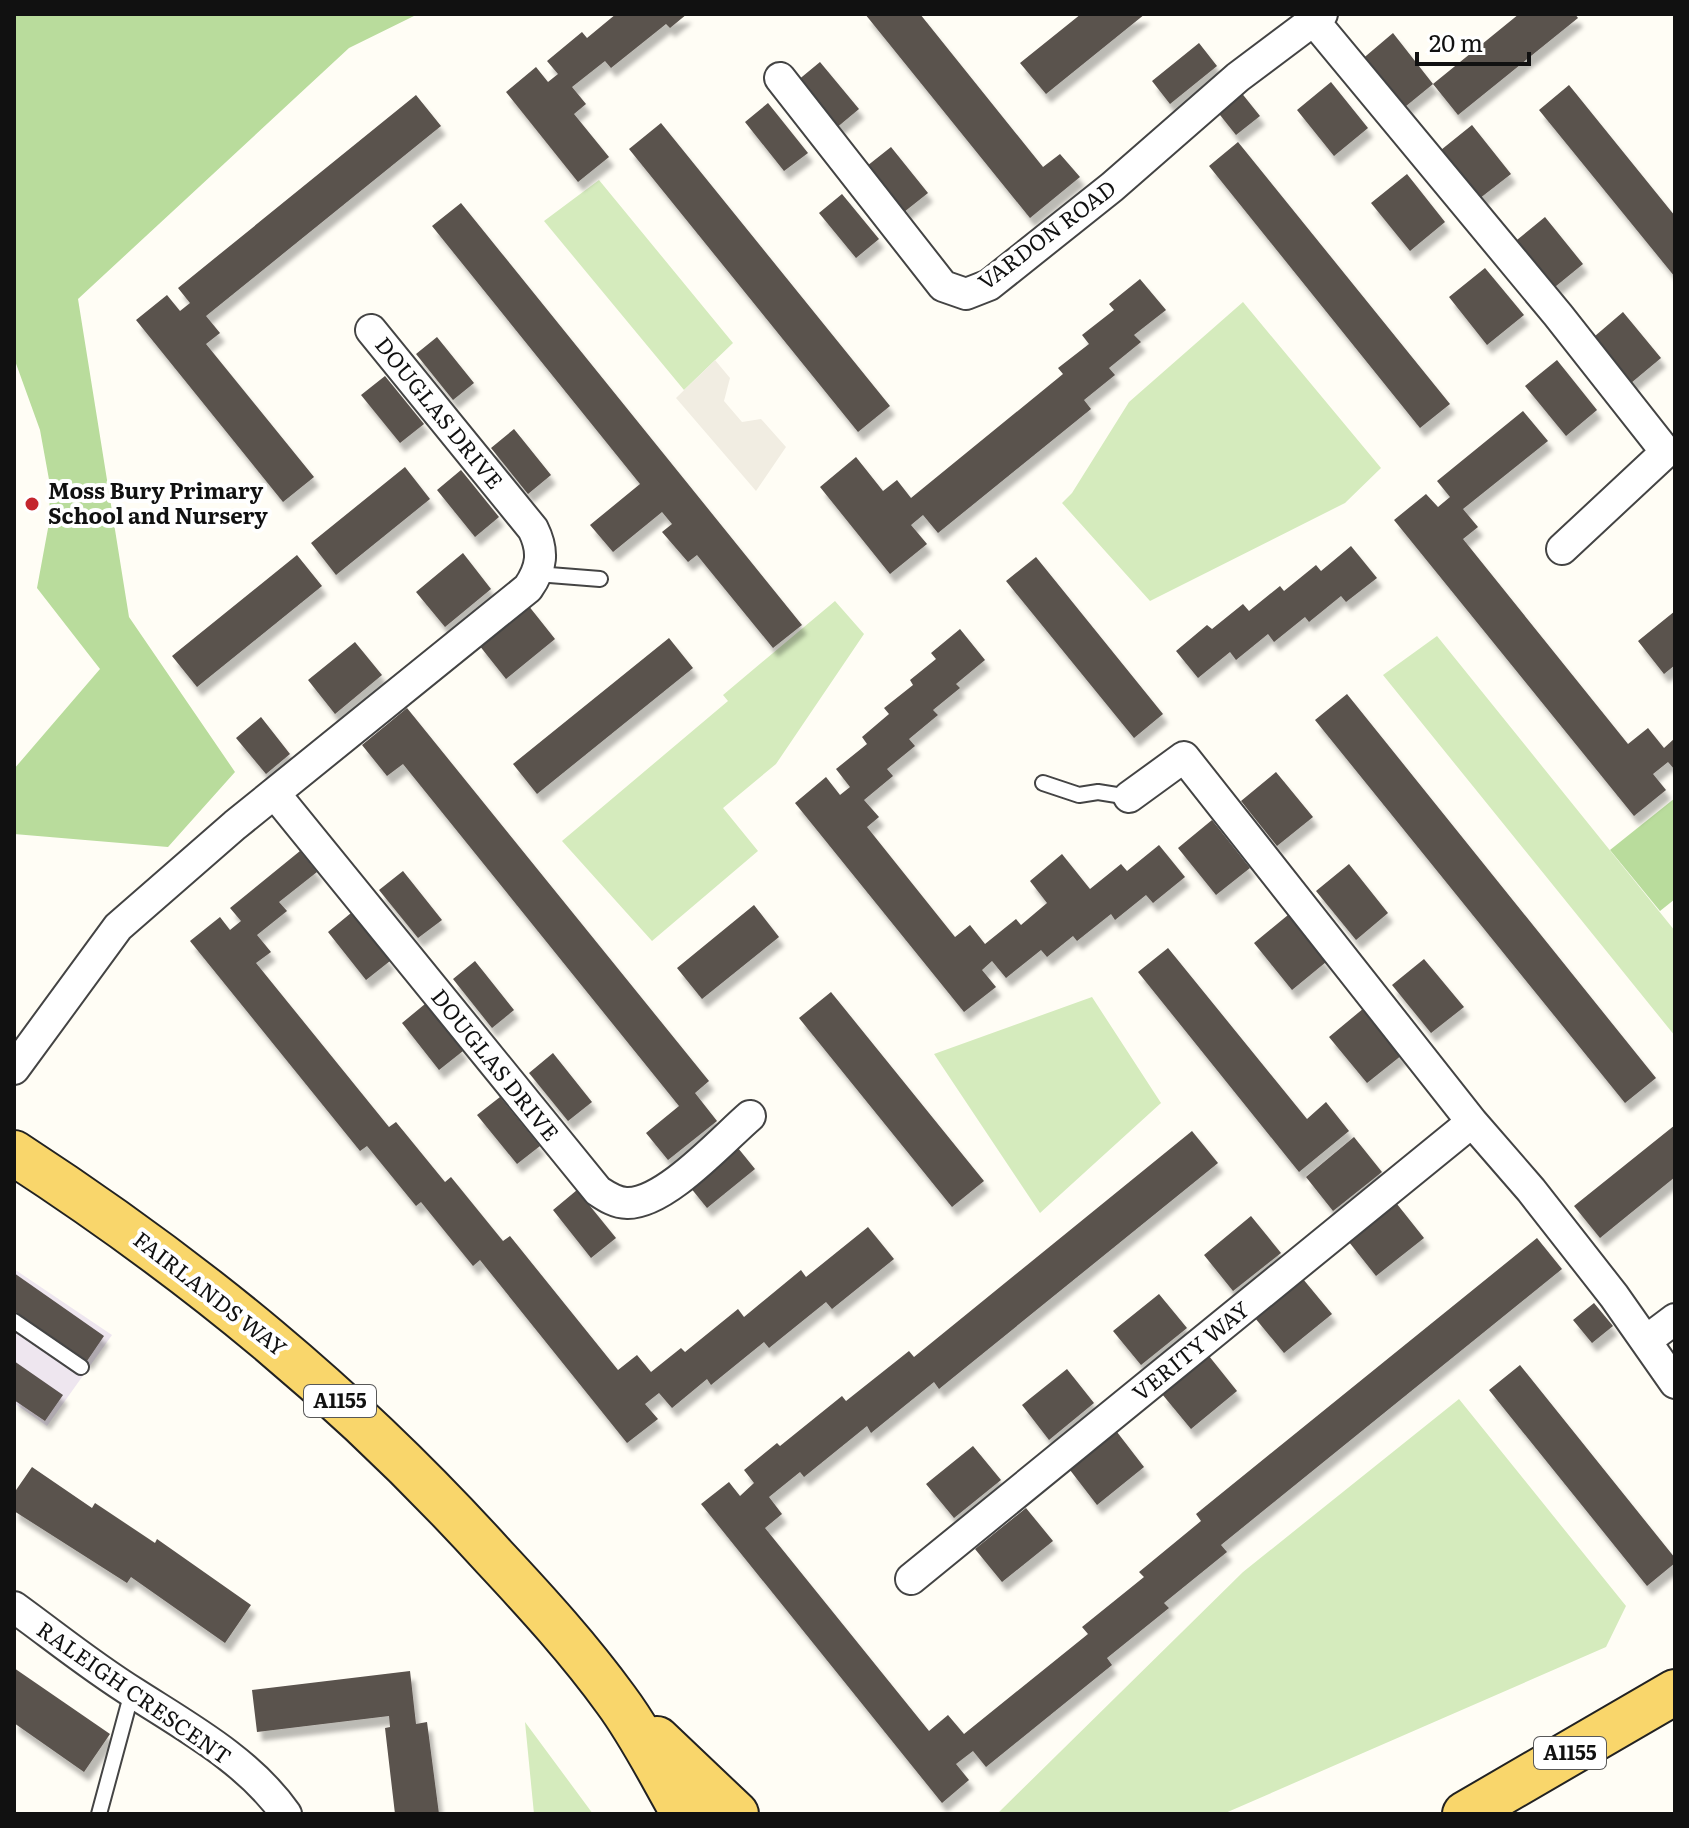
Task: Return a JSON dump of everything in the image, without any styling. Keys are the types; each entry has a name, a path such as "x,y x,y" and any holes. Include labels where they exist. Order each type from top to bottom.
{"main road":[{"name":"FAIRLANDS WAY","path":"14,1153 95,1205 220,1296 311,1374 435,1491 556,1624 617,1701 684,1814"},
{"name":"A1155","path":"1465,1814 1675,1692"},
{"name":"FAIRLANDS WAY","path":"617,1701 736,1814"}],"street":[{"name":"VARDON ROAD","path":"780,78 943,286 966,294 989,285 1112,187 1238,77 1318,18 1666,452 1562,549"},
{"name":"DOUGLAS DRIVE","path":"371,330 533,529 541,552 537,574"},
{"path":"17,1064 90,961 128,918 528,588 537,574"},
{"path":"1129,797 1184,757 1472,1122 1531,1190 1647,1340 1675,1383"},
{"name":"DOUGLAS DRIVE","path":"275,794 598,1191 626,1203 646,1200 667,1188 750,1116"},
{"name":"VERITY WAY","path":"911,1579 1472,1122"},
{"path":"1647,1340 1675,1319"},
{"name":"RALEIGH CRESCENT","path":"14,1607 132,1692 187,1725 271,1793 286,1814"}],"lane":[{"path":"537,574 600,579"},
{"path":"1043,783 1079,795 1098,792 1129,797"},
{"path":"14,1321 81,1367"},
{"path":"99,1814 132,1692"}],"shaded area":[{"path":"715,360 730,378 724,401 742,422 761,419 786,447 756,491 676,398"},
{"path":"14,1269 112,1335 47,1426 14,1403"}],"green space":[{"path":"14,14 418,14 349,48 78,299 129,617 235,772 168,847 14,834 14,769 100,669 37,588 49,523 50,485 40,430 14,358"},
{"path":"599,180 733,343 684,390 544,221"},
{"path":"1243,302 1381,468 1345,503 1150,601 1062,503 1072,493 1129,402"},
{"path":"835,601 864,634 776,764 723,808 758,851 652,941 562,841 728,701 723,695"},
{"path":"1437,636 1675,931 1675,1036 1383,675"},
{"path":"1675,798 1675,899 1660,911 1610,850"},
{"path":"1092,997 1161,1103 1040,1213 934,1054"},
{"path":"1459,1399 1626,1606 1606,1647 1223,1814 997,1814 1243,1572"},
{"path":"525,1722 593,1814 534,1814"}],"building":[{"path":"616,14 687,14 670,28 666,24 611,68 605,61 572,87 586,104 574,114 609,157 578,182 506,92 536,67 548,82 558,74 547,61 582,32 587,38"},
{"path":"865,14 920,14 1043,167 1060,154 1080,177 1030,218"},
{"path":"1081,14 1145,14 1046,94 1020,63"},
{"path":"1519,14 1575,14 1578,18 1458,115 1433,84"},
{"path":"1393,33 1433,84 1400,111 1360,61"},
{"path":"1199,43 1217,66 1170,104 1152,81"},
{"path":"820,62 859,109 835,129 797,81"},
{"path":"1331,82 1368,128 1334,156 1297,110"},
{"path":"1569,85 1675,216 1675,277 1539,110"},
{"path":"1240,91 1260,116 1236,135 1216,110"},
{"path":"416,95 441,126 206,316 220,333 206,344 314,477 283,502 136,320 167,295 180,311 190,303 178,288"},
{"path":"768,103 808,153 784,171 745,122"},
{"path":"661,123 890,406 858,432 629,149"},
{"path":"1472,125 1511,174 1475,202 1436,154"},
{"path":"1238,142 1450,404 1420,428 1209,166"},
{"path":"891,147 928,193 904,212 867,166"},
{"path":"1407,174 1445,222 1410,251 1371,203"},
{"path":"842,194 879,239 856,258 819,213"},
{"path":"461,203 802,625 773,648 697,555 688,562 662,532 672,524 662,512 613,552 590,525 640,484 432,226"},
{"path":"1545,217 1583,264 1550,291 1512,244"},
{"path":"1485,268 1524,315 1487,345 1449,297"},
{"path":"1140,279 1166,310 1134,335 1141,342 1109,368 1115,375 1084,400 1091,409 938,533 923,515 911,525 927,544 890,574 820,487 856,457 883,491 897,480 911,498 1063,374 1058,368 1089,344 1082,335 1114,310 1109,304"},
{"path":"1623,312 1661,358 1625,388 1588,342"},
{"path":"437,337 474,383 453,400 416,354"},
{"path":"1557,360 1597,410 1566,436 1525,386"},
{"path":"385,376 424,424 400,443 361,395"},
{"path":"1523,411 1548,441 1463,509 1478,527 1463,539 1628,744 1648,728 1664,748 1675,738 1675,770 1668,762 1653,774 1666,790 1634,816 1394,520 1426,494 1438,507 1450,497 1437,481"},
{"path":"514,429 551,475 528,494 491,448"},
{"path":"405,467 430,499 336,575 311,543"},
{"path":"461,470 499,517 475,537 437,490"},
{"path":"1351,546 1377,578 1346,602 1341,596 1309,622 1305,617 1274,642 1268,634 1236,660 1230,652 1198,678 1176,651 1207,625 1212,629 1243,604 1249,611 1280,586 1284,591 1316,565 1321,571"},
{"path":"463,553 491,589 445,627 416,592"},
{"path":"297,555 322,586 197,687 172,656"},
{"path":"1036,557 1163,714 1134,738 1006,581"},
{"path":"528,605 555,639 506,679 479,645"},
{"path":"1675,611 1675,665 1664,674 1638,641"},
{"path":"960,629 985,660 956,684 960,688 933,710 938,715 909,739 915,746 887,769 893,776 864,800 879,817 867,827 955,937 970,925 985,944 1016,919 1021,925 1047,903 1030,881 1062,854 1090,889 1121,864 1127,871 1159,845 1185,877 1153,903 1146,895 1115,920 1111,914 1077,941 1073,936 1047,957 1041,950 1006,978 992,961 982,970 996,987 964,1012 795,803 826,777 840,795 850,787 836,769 867,744 862,737 889,714 884,708 913,685 910,680 936,659 931,653"},
{"path":"669,638 693,668 537,794 513,764"},
{"path":"355,642 382,675 335,714 308,680"},
{"path":"1347,694 1656,1078 1625,1103 1315,720"},
{"path":"407,708 709,1081 695,1093 717,1121 668,1160 646,1133 679,1106 403,764 387,776 362,745"},
{"path":"261,717 290,754 266,774 236,738"},
{"path":"1276,772 1313,817 1277,846 1241,801"},
{"path":"1212,820 1250,868 1216,895 1178,848"},
{"path":"300,851 317,872 279,902 287,911 257,935 271,952 256,963 389,1127 396,1122 445,1182 451,1177 503,1241 510,1236 618,1370 637,1355 651,1372 681,1348 685,1352 738,1309 744,1317 801,1270 806,1277 868,1227 894,1259 832,1309 826,1302 769,1348 764,1342 711,1385 707,1379 672,1408 659,1393 645,1404 658,1419 627,1443 480,1260 473,1266 421,1202 416,1206 367,1146 360,1151 190,941 220,917 230,930 241,921 230,908"},
{"path":"1349,864 1388,913 1356,940 1316,891"},
{"path":"403,871 442,920 418,938 379,890"},
{"path":"754,905 779,937 702,999 677,968"},
{"path":"351,913 390,961 366,980 328,932"},
{"path":"1288,915 1326,962 1292,990 1254,943"},
{"path":"1168,948 1307,1119 1326,1102 1349,1131 1299,1172 1138,972"},
{"path":"1424,959 1464,1007 1431,1033 1392,985"},
{"path":"475,961 514,1010 492,1028 453,979"},
{"path":"831,992 984,1181 952,1207 799,1018"},
{"path":"425,1004 463,1051 439,1070 402,1023"},
{"path":"1364,1008 1402,1055 1367,1083 1329,1037"},
{"path":"553,1053 592,1102 568,1121 529,1073"},
{"path":"500,1097 540,1146 517,1164 477,1115"},
{"path":"1675,1125 1675,1177 1600,1238 1574,1206"},
{"path":"1192,1131 1218,1163 939,1389 934,1382 871,1433 867,1426 804,1477 800,1472 769,1497 782,1514 765,1528 929,1731 948,1715 964,1734 1088,1634 1082,1627 1144,1577 1139,1572 1201,1521 1196,1514 1537,1238 1562,1269 1221,1545 1227,1552 1164,1603 1169,1608 1107,1658 1112,1665 986,1767 973,1751 956,1764 969,1780 942,1803 701,1504 729,1482 740,1496 754,1483 744,1470 777,1443 780,1446 842,1396 846,1401 909,1351 914,1357"},
{"path":"1354,1137 1382,1172 1333,1211 1306,1177"},
{"path":"738,1148 755,1169 707,1208 690,1187"},
{"path":"577,1190 616,1238 591,1258 553,1210"},
{"path":"1397,1204 1424,1238 1376,1276 1349,1242"},
{"path":"1251,1216 1281,1253 1233,1291 1204,1255"},
{"path":"14,1273 104,1336 87,1361 14,1311"},
{"path":"1303,1279 1332,1314 1284,1353 1255,1318"},
{"path":"1159,1294 1187,1328 1141,1365 1113,1331"},
{"path":"1594,1303 1613,1326 1592,1343 1573,1320"},
{"path":"1209,1356 1237,1391 1191,1429 1162,1394"},
{"path":"14,1361 63,1395 45,1421 14,1400"},
{"path":"1520,1365 1675,1558 1675,1563 1647,1586 1489,1390"},
{"path":"1067,1369 1094,1403 1049,1440 1022,1405"},
{"path":"1117,1432 1144,1467 1097,1505 1070,1470"},
{"path":"973,1446 1001,1480 954,1518 926,1484"},
{"path":"32,1467 92,1508 95,1503 155,1543 157,1539 251,1605 225,1643 131,1577 127,1583 14,1511 14,1493"},
{"path":"1026,1508 1053,1541 1002,1582 975,1549"},
{"path":"14,1668 110,1734 84,1772 14,1723"},
{"path":"410,1671 416,1724 427,1722 439,1814 395,1814 385,1728 390,1727 389,1716 257,1732 252,1690"}],"place":[{"name":"Moss Bury Primary School and Nursery","path":"32,504"}]}
